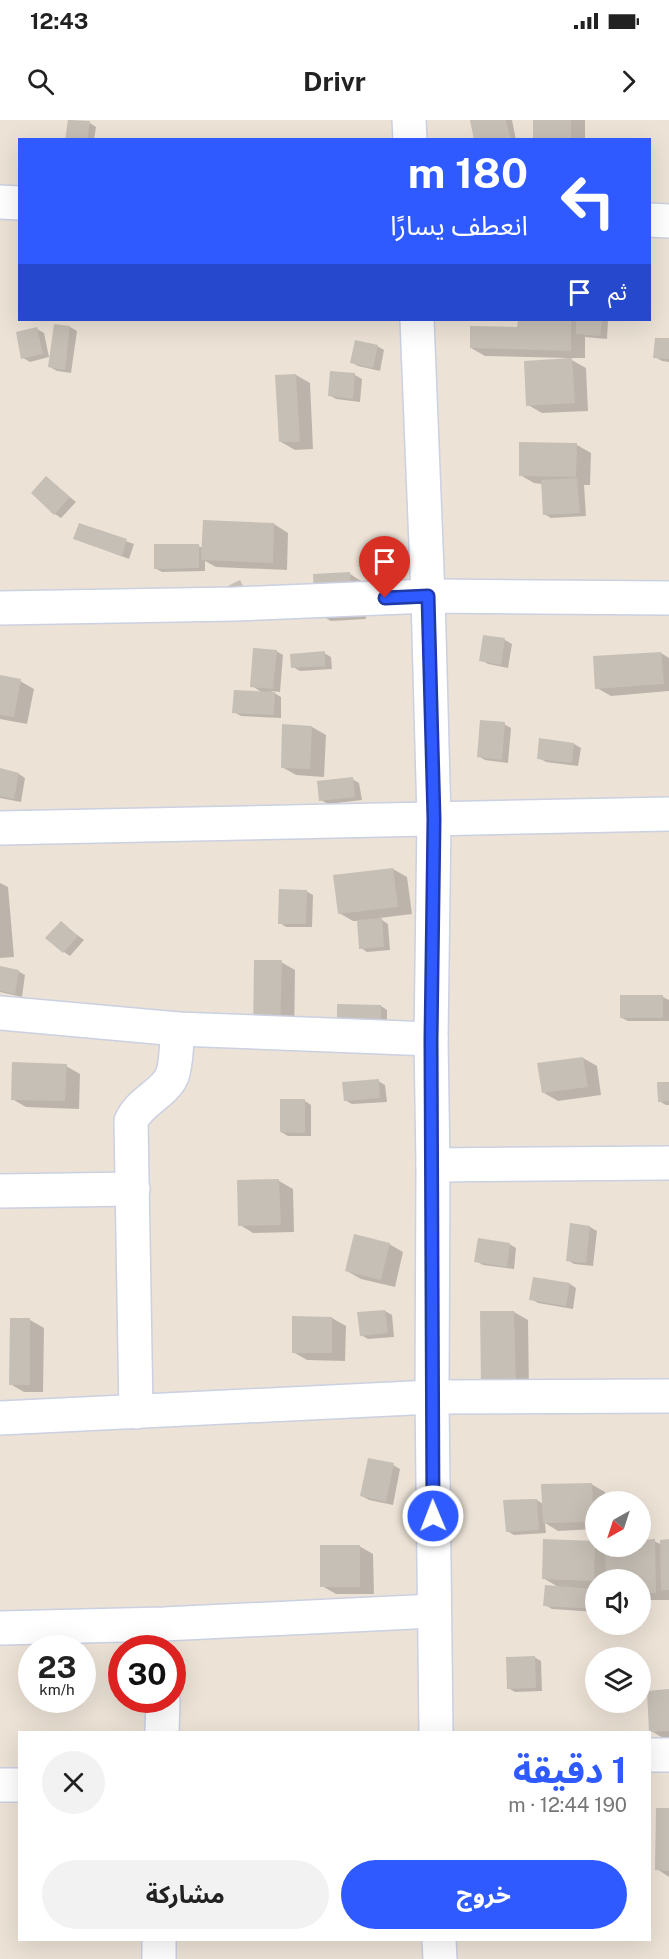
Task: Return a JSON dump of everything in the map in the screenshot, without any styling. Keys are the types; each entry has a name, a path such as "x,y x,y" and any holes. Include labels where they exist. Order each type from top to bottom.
{"street":[{"path":"409,120 410,138"},
{"path":"0,202 18,203"},
{"path":"651,220 669,221"},
{"path":"417,321 434,819 431,1039 436,1731"},
{"path":"0,608 235,604 428,596 669,598"},
{"path":"0,828 669,814"},
{"path":"0,1013 178,1029 431,1039"},
{"path":"136,1412 131,1122 136,1110 166,1085 172,1075 178,1029"},
{"path":"433,1166 669,1163"},
{"path":"0,1191 133,1189"},
{"path":"0,1419 432,1397 669,1395"},
{"path":"175,1635 434,1611"},
{"path":"0,1628 144,1635"},
{"path":"162,1731 163,1713"},
{"path":"651,1755 669,1755"},
{"path":"0,1785 18,1785"},
{"path":"159,1941 159,1959"},
{"path":"439,1941 440,1959"}],"building":[{"path":"68,120 90,121 87,138 65,138"},
{"path":"470,120 506,120 510,138 474,138"},
{"path":"533,120 571,120 571,138 533,138"},
{"path":"518,321 571,321 571,351 470,348 470,326 517,327"},
{"path":"576,321 602,321 600,336 576,334"},
{"path":"54,324 70,326 65,370 48,367"},
{"path":"37,327 43,354 21,359 16,332"},
{"path":"655,338 669,338 669,359 653,358"},
{"path":"355,340 378,345 373,368 350,363"},
{"path":"572,358 575,403 526,406 524,361"},
{"path":"330,371 355,373 353,399 328,396"},
{"path":"296,374 300,442 279,442 275,375"},
{"path":"519,442 577,443 576,477 519,476"},
{"path":"46,476 70,497 54,515 31,493"},
{"path":"577,478 580,513 543,515 541,480"},
{"path":"203,520 274,523 273,563 201,560"},
{"path":"79,523 127,539 122,556 73,539"},
{"path":"154,544 199,544 199,568 154,569"},
{"path":"350,572 352,612 315,614 313,574"},
{"path":"240,580 247,594 214,593"},
{"path":"483,635 505,638 501,665 479,661"},
{"path":"253,648 277,650 273,689 250,687"},
{"path":"325,651 325,666 291,668 290,654"},
{"path":"661,652 664,684 595,689 593,656"},
{"path":"0,675 21,679 14,717 0,715"},
{"path":"234,690 275,692 274,715 232,713"},
{"path":"480,720 505,722 502,760 477,757"},
{"path":"282,724 312,726 310,769 281,768"},
{"path":"539,738 574,743 572,763 537,759"},
{"path":"0,768 19,773 14,799 0,796"},
{"path":"353,777 355,797 319,801 317,781"},
{"path":"393,868 398,907 338,914 333,875"},
{"path":"279,889 307,890 306,924 278,924"},
{"path":"382,918 384,947 359,949 357,920"},
{"path":"61,921 78,936 63,953 45,938"},
{"path":"254,960 282,960 280,1034 253,1033"},
{"path":"0,966 19,970 15,994 0,991"},
{"path":"620,995 663,995 663,1018 620,1018"},
{"path":"337,1004 381,1005 381,1027 337,1026"},
{"path":"583,1057 588,1087 542,1093 537,1063"},
{"path":"12,1062 67,1064 65,1101 11,1100"},
{"path":"379,1079 380,1098 344,1101 342,1082"},
{"path":"657,1082 669,1082 669,1101 658,1102"},
{"path":"280,1099 305,1099 305,1133 280,1132"},
{"path":"279,1179 281,1225 238,1226 237,1180"},
{"path":"570,1223 590,1226 586,1263 566,1261"},
{"path":"354,1234 390,1243 381,1280 345,1271"},
{"path":"478,1238 510,1243 507,1267 474,1262"},
{"path":"533,1277 570,1283 566,1306 529,1300"},
{"path":"385,1310 388,1333 360,1336 357,1312"},
{"path":"480,1311 514,1311 516,1384 481,1385"},
{"path":"292,1316 332,1317 332,1353 292,1353"},
{"path":"10,1318 30,1318 30,1385 9,1385"},
{"path":"368,1458 394,1463 386,1502 360,1496"},
{"path":"592,1483 592,1491 585,1491 585,1522 543,1523 541,1484"},
{"path":"537,1499 539,1530 506,1532 503,1500"},
{"path":"543,1539 585,1541 585,1557 595,1557 594,1569 585,1569 585,1581 542,1579"},
{"path":"651,1539 655,1539 656,1593 651,1593 651,1569 606,1569 605,1557 651,1557"},
{"path":"669,1539 669,1590 661,1590 660,1540"},
{"path":"320,1545 360,1545 360,1587 320,1587"},
{"path":"545,1585 585,1588 585,1609 543,1606"},
{"path":"535,1656 536,1688 507,1689 506,1657"},
{"path":"669,1689 669,1731 649,1731 651,1691"},
{"path":"656,1808 669,1808 669,1871 655,1870"}],"route":[{"path":"385,598 428,596 434,819 431,1039 433,1516"}]}
